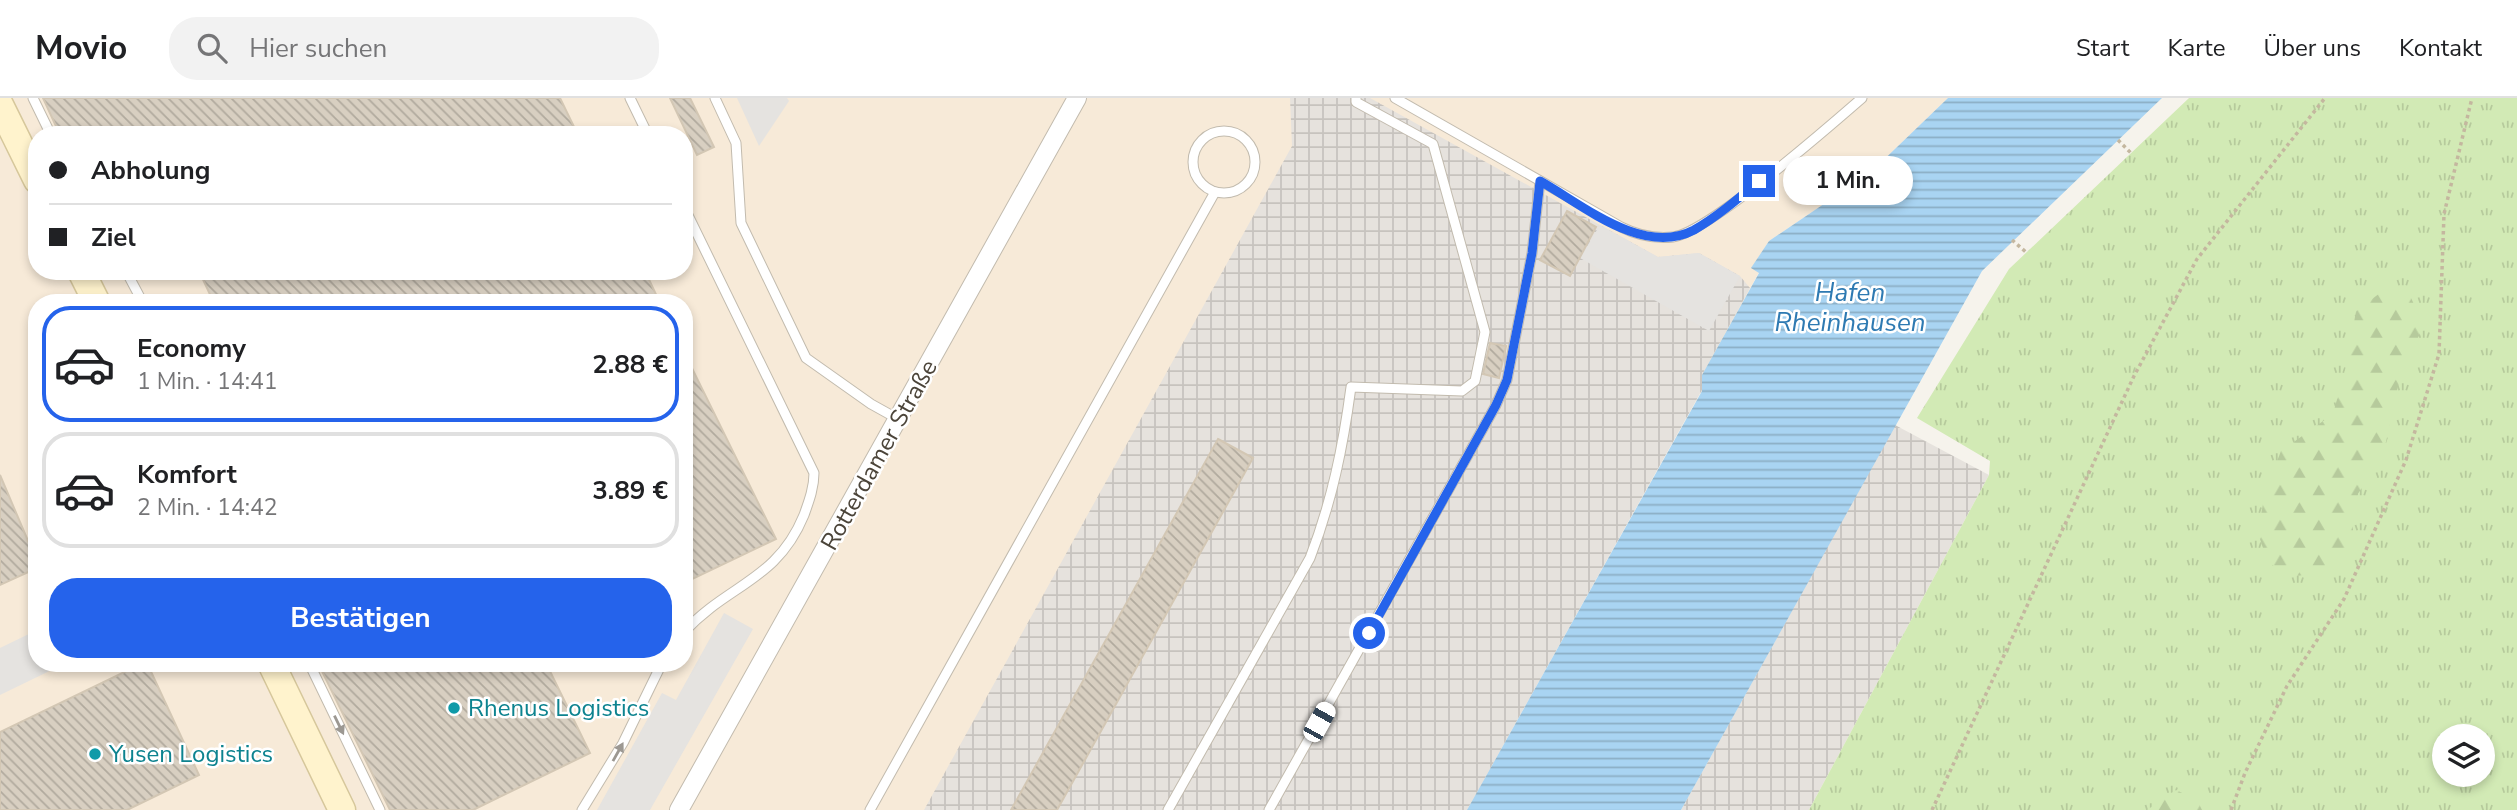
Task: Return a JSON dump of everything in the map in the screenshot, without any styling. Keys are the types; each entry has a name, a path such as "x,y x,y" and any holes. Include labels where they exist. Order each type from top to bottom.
{"main road":[{"path":"0,105 28,162"},
{"path":"275,672 341,810"}],"street":[{"name":"Rotterdamer Straße","path":"679,810 1077,98"}],"lane":[{"path":"33,98 47,126"},
{"path":"630,98 644,126"},
{"path":"715,98 736,143 741,223 806,358 871,404 899,419"},
{"path":"1168,810 1310,558 1327,514 1342,456 1351,387 1462,391 1475,381 1485,332 1433,144 1356,102 1356,98"},
{"path":"1395,98 1639,235 1674,237 1693,230 1721,211 1862,98"},
{"path":"1229,131 1243,138 1250,146 1255,162 1253,173 1237,191 1215,192 1199,181 1194,171 1193,154 1206,136 1229,131"},
{"path":"1269,810 1496,405 1507,380 1532,253 1540,181"},
{"path":"870,810 1215,192"},
{"path":"693,225 814,473 814,486 792,542 777,561 702,613 693,622"},
{"path":"314,672 380,810"},
{"path":"582,810 623,743 657,672"}],"path":[{"path":"1932,810 2134,376 2197,259 2325,98"},
{"path":"2231,810 2245,773 2287,686 2344,598 2406,460 2439,354 2444,214 2472,98"},
{"path":"2118,140 2131,153"},
{"path":"2012,240 2026,253"}],"shaded area":[{"path":"0,98 1948,98 1871,172 1769,241 1752,268 1759,272 1468,810 0,810"},
{"path":"737,98 787,98 789,101 759,146"},
{"path":"1290,98 1370,98 1658,257 1699,253 1740,276 1750,288 1702,375 1702,390 1467,810 924,810 1292,146"},
{"path":"1600,225 1658,257 1699,253 1740,276 1709,331 1580,258"},
{"path":"1895,425 1989,475 1809,810 1681,810"},
{"path":"724,613 753,629 650,810 597,810 662,693 676,700"},
{"path":"28,634 28,672 47,672 0,695 0,648"}],"green space":[{"path":"2189,98 2517,98 2517,810 1809,810 1989,475 1990,461 1917,418 2009,269"},
{"path":"2407,289 2417,311 2420,333 2398,386 2386,442 2372,473 2353,501 2353,543 2335,571 2296,576 2268,563 2258,533 2265,492 2281,451 2333,414 2347,363 2356,311 2380,293"},
{"path":"2176,790 2197,800 2202,810 2147,810"}],"water":[{"name":"Hafen Rheinhausen","path":"1948,98 2162,98 1982,271 1681,810 1467,810 1702,391 1702,375 1759,273 1751,268 1769,241 1871,172"}],"building":[{"path":"43,98 560,98 574,126 56,126"},
{"path":"670,98 690,98 714,147 697,155 693,147 693,126 683,126"},
{"path":"1567,211 1596,227 1570,276 1540,260"},
{"path":"203,280 649,280 656,294 210,294"},
{"path":"1490,343 1506,346 1499,378 1483,374"},
{"path":"693,370 776,539 693,579"},
{"path":"1218,439 1253,458 1057,810 1011,810"},
{"path":"0,475 28,541 28,572 0,585"},
{"name":"Yusen Logistics","path":"124,672 151,672 199,775 127,810 0,810 0,732"},
{"name":"Rhenus Logistics","path":"322,672 550,672 590,753 473,810 390,810"}],"place":[{"name":"Rhenus Logistics","path":"454,708"},
{"name":"Yusen Logistics","path":"95,754"}],"route":[{"path":"1369,633 1496,405 1507,380 1532,253 1540,181 1621,227 1639,235 1657,237 1674,237 1693,230 1759,181"}]}
